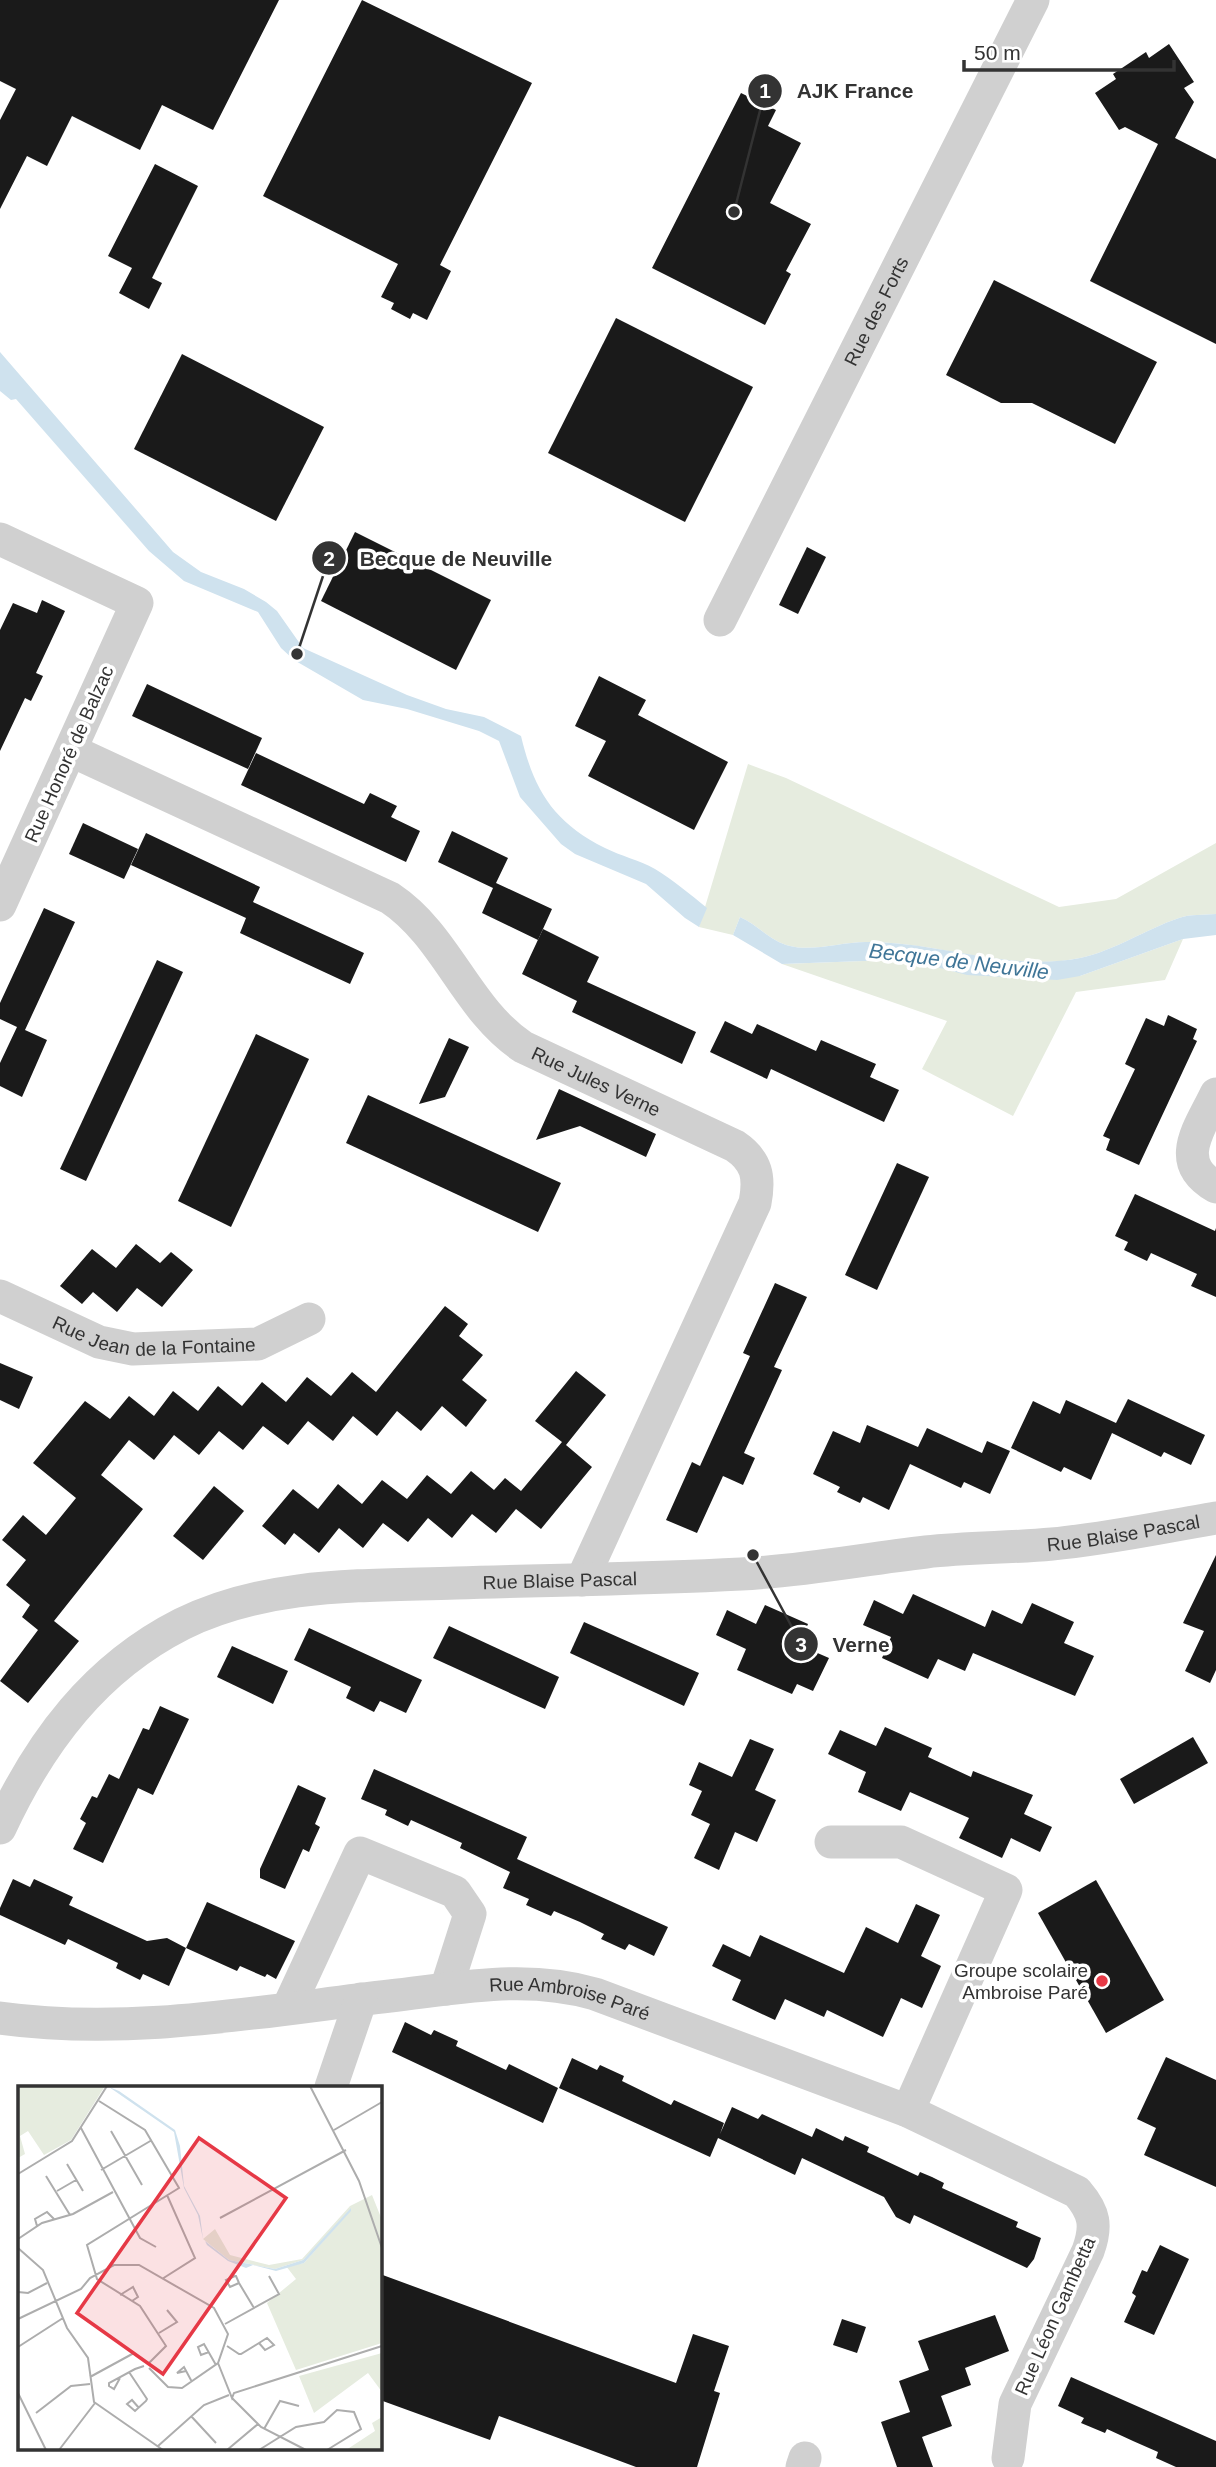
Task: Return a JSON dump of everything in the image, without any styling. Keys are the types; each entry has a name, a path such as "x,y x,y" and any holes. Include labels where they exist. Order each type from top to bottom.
{"street":[{"name":"Rue des Forts","path":"720,620 1032,0"},
{"name":"Rue Honoré de Balzac","path":"0,539 137,603 0,905"},
{"name":"Rue Jules Verne","path":"72,751 390,898 426,929 503,1034 523,1047 735,1146 754,1164 758,1187 755,1203 582,1580"},
{"path":"1216,1094 1193,1143 1191,1154 1200,1176 1216,1187"},
{"name":"Rue Jean de la Fontaine","path":"0,1296 99,1342 133,1349 258,1344 309,1320"},
{"name":"Rue Blaise Pascal","path":"0,1828 31,1764 69,1713 121,1664 183,1624 222,1608 290,1591 351,1586 742,1574 812,1568 930,1551 1055,1544 1216,1518"},
{"path":"831,1842 901,1842 1006,1890 908,2111"},
{"path":"288,2008 360,1853 456,1892 471,1914 446,1989"},
{"name":"Rue Ambroise Paré","path":"0,2018 62,2025 120,2026 521,1982 572,1987 908,2111 1077,2192 1094,2216"},
{"path":"331,2086 361,1999"},
{"name":"Rue Léon Gambetta","path":"1008,2464 1015,2404 1088,2251 1094,2234 1094,2216"}],"shaded area":[{"path":"748,764 786,778 1059,907 1116,899 1216,843 1216,914 1183,917 1093,955 1054,962 1001,960 896,943 859,942 799,948 777,941 740,917 733,935 699,927"},
{"path":"1183,939 1165,980 1076,992 1013,1116 922,1069 947,1021 782,964 891,960 1080,976"}],"water":[{"path":"0,352 173,552 201,572 244,589 266,602 277,611 303,648 407,695 446,709 484,717 521,736 532,773 548,802 559,815 587,838 655,869 688,892 707,908 699,927 646,884 575,854 561,844 520,797 499,741 479,731 407,709 363,700 294,660 281,648 258,612 184,581 149,551 16,399 11,400 0,391"},
{"path":"1216,914 1216,935 1183,939 1080,976 1057,980 967,975 925,964 891,960 782,964 733,935 740,917 777,941 799,948 859,942 896,943 1001,959 1054,961 1093,955 1183,917"}],"building":[{"path":"0,0 279,0 213,130 162,105 140,150 72,116 47,166 27,156 0,209 0,120 16,89 0,81"},
{"path":"362,0 532,83 440,265 451,271 427,320 413,313 410,319 391,309 394,303 381,297 398,264 263,196"},
{"path":"1169,44 1194,82 1184,88 1194,102 1175,138 1216,159 1216,344 1090,281 1158,144 1125,127 1119,130 1095,93 1116,79 1113,74 1146,52 1149,58"},
{"path":"741,93 776,110 768,126 801,143 770,203 811,224 786,271 791,274 765,325 652,268"},
{"path":"155,164 198,186 152,278 162,283 149,309 119,293 132,268 108,256"},
{"path":"994,280 1157,362 1115,444 1032,403 1001,403 946,375"},
{"path":"616,318 753,387 685,522 548,453"},
{"path":"182,354 324,427 276,521 134,449"},
{"path":"355,532 491,600 456,670 321,601"},
{"path":"807,547 826,557 798,614 779,605"},
{"path":"42,600 65,611 36,673 43,676 31,701 25,698 0,751 0,630 13,603 37,613"},
{"path":"599,676 646,700 638,715 728,762 694,830 588,776 606,741 575,726"},
{"path":"147,684 262,738 248,769 132,716"},
{"path":"256,753 364,804 370,793 397,806 391,817 420,831 406,862 241,785"},
{"path":"83,823 138,849 124,879 69,854"},
{"path":"452,831 508,858 496,883 552,909 538,940 482,913 493,888 438,862"},
{"path":"146,833 260,887 253,902 364,953 350,984 240,933 246,918 131,865"},
{"path":"44,908 75,922 25,1030 47,1040 22,1097 0,1086 0,1063 17,1027 0,1019 0,1003"},
{"path":"543,929 599,957 587,982 696,1032 682,1064 572,1012 577,1001 522,974"},
{"path":"157,960 183,972 86,1181 60,1169"},
{"path":"1168,1015 1197,1029 1193,1039 1197,1041 1139,1165 1106,1150 1110,1139 1103,1136 1135,1069 1125,1064 1146,1018 1164,1026"},
{"path":"725,1021 752,1034 757,1024 816,1051 821,1040 876,1064 870,1077 899,1090 884,1122 771,1069 767,1079 710,1052"},
{"path":"256,1034 309,1059 231,1227 178,1201"},
{"path":"449,1038 469,1047 445,1097 419,1104"},
{"path":"559,1089 656,1134 646,1157 580,1126 536,1140"},
{"path":"368,1095 561,1183 538,1232 346,1143"},
{"path":"897,1163 929,1177 877,1290 845,1275"},
{"path":"1135,1194 1215,1231 1216,1228 1216,1297 1191,1286 1197,1274 1151,1253 1147,1261 1124,1250 1128,1242 1115,1236"},
{"path":"136,1244 160,1263 171,1252 193,1270 162,1307 137,1288 117,1312 93,1292 82,1304 60,1286 92,1249 116,1268"},
{"path":"775,1283 807,1297 774,1367 782,1370 744,1453 755,1458 743,1485 723,1476 697,1533 666,1520 692,1462 700,1466 750,1356 743,1353"},
{"path":"445,1306 468,1324 459,1336 483,1355 462,1380 487,1400 466,1427 442,1406 421,1431 397,1411 377,1436 353,1416 333,1441 308,1421 288,1445 263,1426 243,1450 219,1431 199,1455 174,1435 154,1460 129,1440 101,1475 143,1509 54,1621 79,1641 28,1703 0,1681 38,1630 22,1617 30,1605 6,1585 26,1560 2,1540 23,1515 46,1535 76,1498 33,1463 85,1401 110,1419 129,1396 154,1416 173,1391 198,1411 218,1386 242,1406 262,1382 286,1402 307,1377 331,1396 352,1372 376,1392"},
{"path":"0,1363 33,1377 19,1409 0,1400"},
{"path":"576,1371 606,1395 566,1445 592,1467 541,1529 516,1509 496,1533 472,1514 452,1538 428,1518 408,1542 383,1523 363,1548 339,1528 319,1553 294,1533 285,1545 262,1526 293,1489 318,1509 338,1484 362,1504 382,1480 407,1499 427,1475 451,1494 471,1471 494,1490 505,1478 521,1491 562,1442 535,1421"},
{"path":"1128,1399 1205,1435 1191,1465 1164,1452 1161,1457 1112,1433 1091,1480 1064,1467 1061,1472 1011,1448 1033,1401 1060,1414 1066,1400 1116,1423"},
{"path":"867,1425 918,1447 927,1428 982,1453 987,1441 1010,1451 990,1494 964,1482 961,1488 910,1464 889,1510 863,1497 860,1503 837,1492 840,1487 813,1474 833,1431 860,1443"},
{"path":"214,1486 244,1511 203,1560 173,1536"},
{"path":"1216,1555 1216,1670 1210,1683 1185,1671 1204,1631 1183,1623"},
{"path":"913,1594 985,1627 992,1610 1022,1624 1032,1603 1074,1622 1064,1643 1094,1656 1075,1696 973,1653 965,1671 938,1659 928,1679 882,1658 891,1637 863,1625 874,1600 903,1614"},
{"path":"765,1605 808,1624 799,1645 829,1658 813,1691 797,1684 792,1694 737,1670 746,1649 716,1635 727,1610 756,1624"},
{"path":"584,1622 699,1673 684,1706 570,1653"},
{"path":"449,1626 559,1677 545,1709 433,1658"},
{"path":"309,1628 422,1680 406,1713 380,1701 374,1712 346,1698 351,1687 294,1660"},
{"path":"232,1646 288,1671 273,1704 217,1677"},
{"path":"160,1706 189,1719 153,1795 138,1788 103,1863 73,1849 86,1823 80,1819 92,1796 97,1798 109,1774 119,1779 143,1728 149,1730"},
{"path":"885,1727 932,1748 928,1757 971,1777 973,1771 1033,1795 1024,1814 1052,1827 1040,1852 1011,1838 1002,1858 959,1838 969,1818 910,1792 901,1811 858,1792 866,1772 828,1754 840,1730 876,1746"},
{"path":"1193,1737 1208,1763 1134,1804 1120,1779"},
{"path":"750,1739 774,1749 755,1790 776,1800 757,1842 735,1832 719,1870 694,1858 710,1824 691,1815 702,1791 689,1785 699,1762 732,1777"},
{"path":"374,1769 527,1837 517,1859 668,1927 654,1956 629,1944 625,1950 601,1939 604,1934 580,1922 554,1911 551,1916 526,1905 529,1899 503,1888 510,1872 460,1848 462,1843 411,1820 408,1826 385,1815 387,1810 361,1799"},
{"path":"298,1785 326,1798 315,1824 320,1827 309,1852 303,1849 285,1889 260,1878 260,1869"},
{"path":"13,1879 30,1887 34,1879 73,1897 69,1905 147,1941 167,1938 186,1948 169,1986 143,1974 140,1980 116,1968 118,1963 68,1939 65,1945 0,1915 0,1908"},
{"path":"1096,1880 1164,2000 1106,2033 1038,1913"},
{"path":"207,1902 295,1941 276,1979 240,1966 237,1971 186,1948"},
{"path":"916,1904 940,1915 921,1956 941,1966 922,2008 901,1998 883,2037 827,2010 824,2017 785,1999 775,2020 732,2000 741,1980 712,1966 723,1944 750,1957 760,1935 844,1973 866,1927 898,1943"},
{"path":"405,2022 431,2035 434,2030 458,2041 456,2046 506,2070 509,2064 558,2088 543,2123 392,2052"},
{"path":"1166,2057 1216,2080 1216,2187 1144,2155 1156,2128 1137,2119"},
{"path":"572,2058 597,2070 600,2065 624,2076 622,2081 671,2105 674,2100 724,2123 720,2134 732,2107 758,2119 762,2114 812,2137 816,2128 843,2141 845,2136 869,2147 867,2152 918,2176 920,2172 932,2177 944,2183 942,2188 1018,2222 1016,2227 1041,2238 1034,2259 1027,2268 914,2215 910,2224 896,2217 884,2197 802,2158 795,2175 718,2138 710,2157 559,2088"},
{"path":"1160,2245 1189,2259 1154,2335 1124,2322 1136,2296 1132,2293 1142,2270 1147,2272"},
{"path":"382,2275 676,2383 693,2334 729,2346 714,2391 720,2393 697,2467 636,2467 499,2416 490,2440 382,2401"},
{"path":"995,2315 1009,2351 965,2368 971,2385 941,2396 952,2426 922,2437 933,2467 897,2467 881,2422 910,2412 899,2381 929,2370 918,2341"},
{"path":"842,2319 866,2327 857,2353 833,2345"},
{"path":"1071,2377 1216,2441 1216,2467 1176,2467 1156,2458 1158,2452 1107,2429 1105,2433 1081,2423 1084,2418 1058,2406"}],"place":[{"name":"AJK France","path":"734,212"},
{"name":"Becque de Neuville","path":"297,654"},
{"name":"Verne","path":"753,1555"},
{"name":"Groupe scolaire Ambroise Paré","path":"1102,1981"}]}
